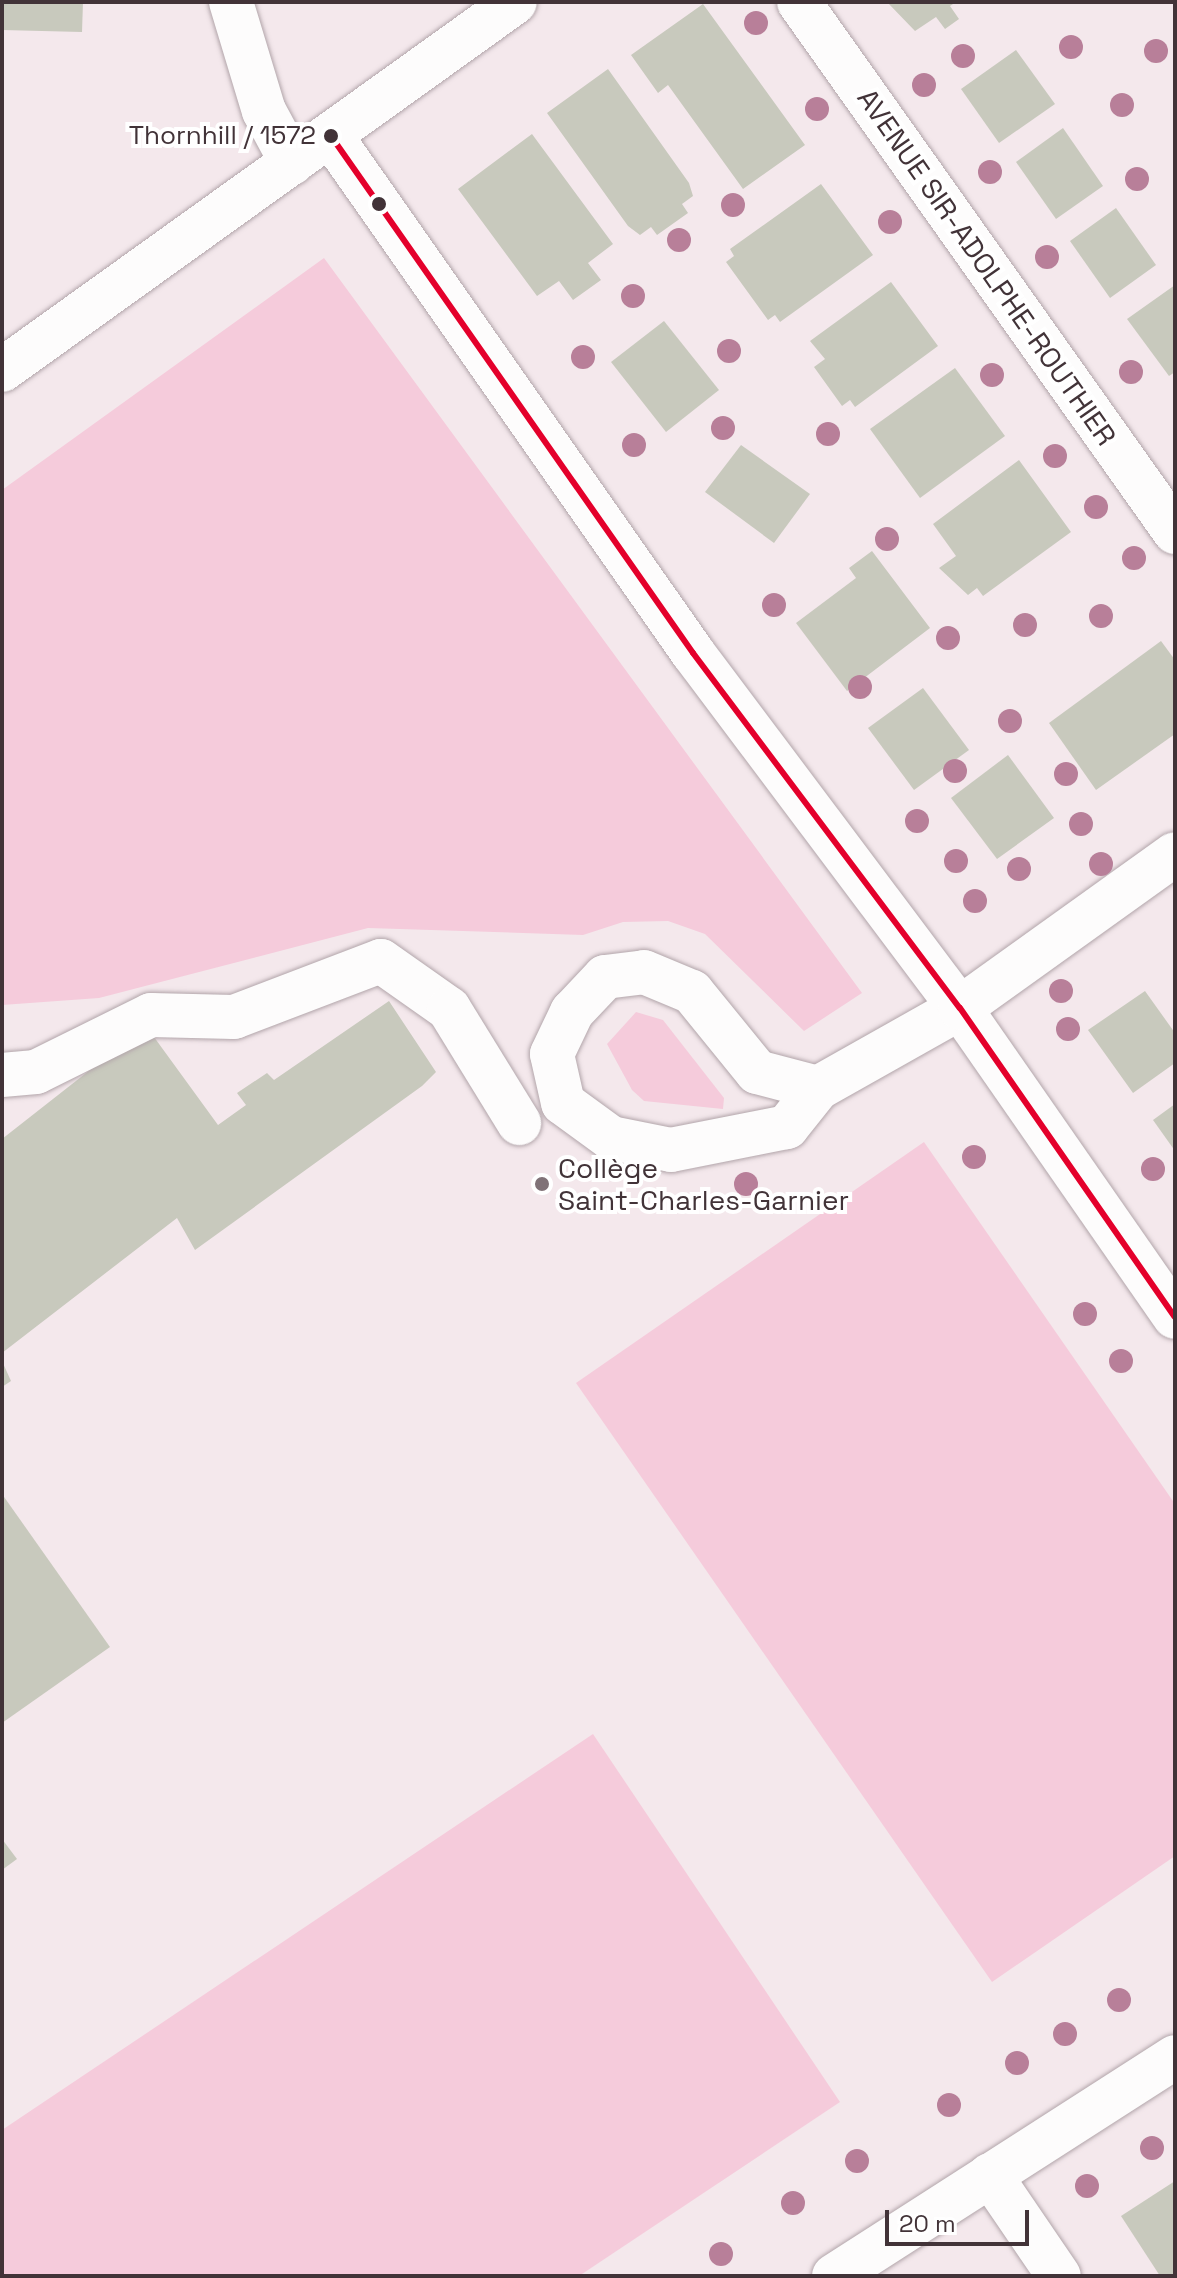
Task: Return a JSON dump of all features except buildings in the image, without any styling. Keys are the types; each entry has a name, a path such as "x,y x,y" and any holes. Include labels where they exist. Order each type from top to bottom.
{"street":[{"path":"231,2 264,111 292,163"},
{"path":"2,370 515,2"},
{"name":"AVENUE SIR-ADOLPHE-ROUTHIER","path":"799,2 1175,532"},
{"path":"331,136 693,653 960,1008 1175,1317"},
{"path":"818,1088 757,1072 692,992 644,972 605,977 572,1012 552,1054 563,1103 611,1138 671,1150 787,1127 818,1088 960,1008 1175,854"},
{"path":"2,1075 36,1072 151,1015 234,1017 381,961 449,1009 519,1123"},
{"path":"834,2276 1175,2057"},
{"path":"990,2175 1059,2276"}],"shaded area":[{"path":"324,258 862,993 804,1031 705,934 668,921 623,922 583,935 368,928 99,998 2,1005 2,490"},
{"path":"636,1012 663,1020 724,1098 723,1109 644,1101 632,1090 607,1044"},
{"path":"924,1142 1175,1504 1175,1856 992,1982 576,1383"},
{"path":"593,1734 840,2102 579,2276 2,2276 2,2130"}],"transit line":[{"path":"331,136 693,653 960,1008 1175,1317"}],"place":[{"name":"Thornhill / 1572","path":"331,136"},
{"name":"Collège Saint-Charles-Garnier","path":"542,1184"}]}
